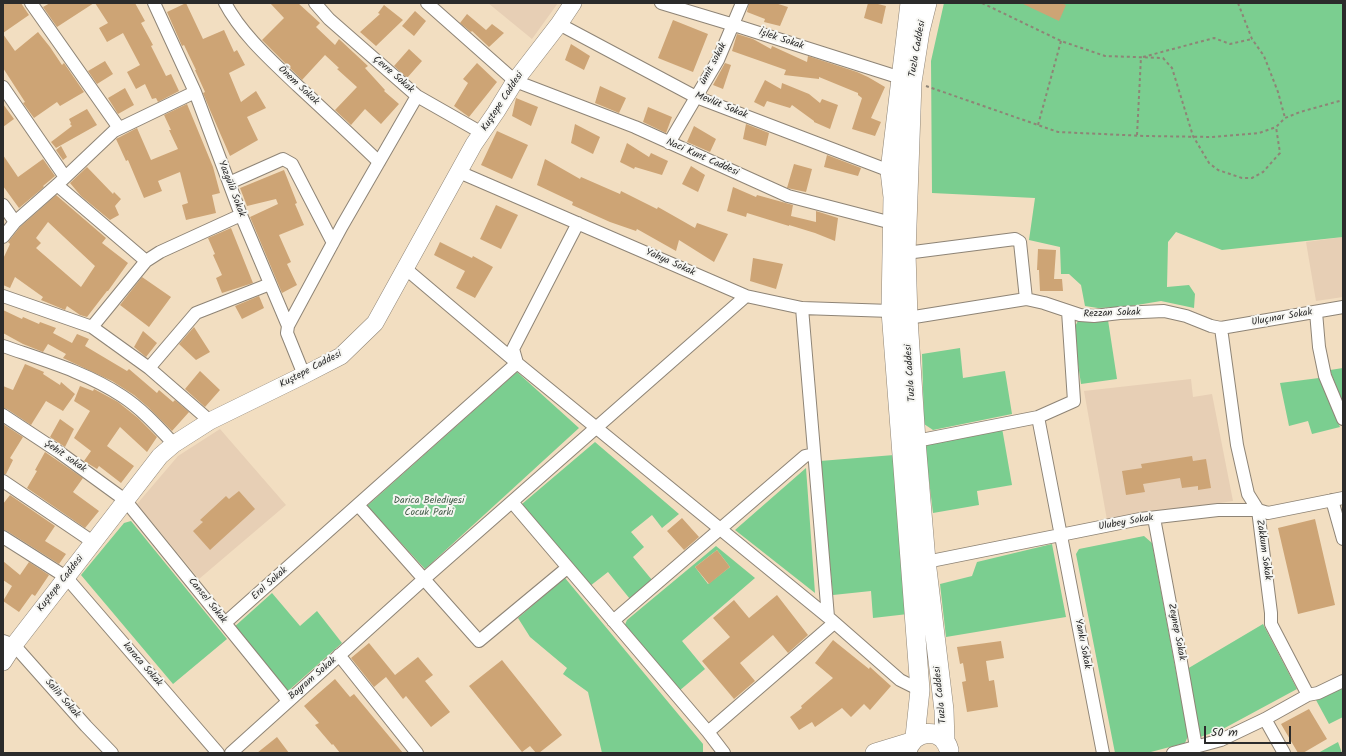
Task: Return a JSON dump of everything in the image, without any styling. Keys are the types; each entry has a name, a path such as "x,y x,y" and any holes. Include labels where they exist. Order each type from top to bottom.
{"main road":[{"name":"Tuzla Caddesi","path":"910,3 906,80 906,253 900,314 916,441 920,690 911,744"},
{"name":"Tuzla Caddesi","path":"927,3 906,80 890,171 893,197 892,223 918,564 944,710 947,748"},
{"path":"875,753 911,744 921,734 928,733 941,737 947,748"}],"street":[{"path":"31,3 120,128"},
{"name":"Yazgülü Sokak","path":"154,3 195,92 240,215 288,326 287,333 304,375"},
{"name":"Önem Sokak","path":"225,3 231,14 253,41 277,66 379,162"},
{"name":"Çevre Sokak","path":"315,3 329,19 417,96 482,133"},
{"path":"428,3 515,81"},
{"name":"Kuştepe Caddesi","path":"3,662 9,643 66,577 160,456 174,444 210,421 341,356 375,323 482,133 515,81 559,24 573,3"},
{"name":"İşlek Sokak","path":"661,3 906,80"},
{"name":"ümit sokak","path":"669,144 718,60 742,3"},
{"name":"Mevlüt Sokak","path":"559,24 696,97 890,171"},
{"name":"Naci Kunt Caddesi","path":"515,81 635,127 669,144 788,196 892,223"},
{"path":"3,88 61,181 146,261"},
{"path":"3,238 15,222 114,131 195,92"},
{"path":"288,326 333,243 417,96"},
{"path":"228,183 283,159 292,164 333,243"},
{"name":"Yahya Sokak","path":"459,172 746,296 802,308 900,314"},
{"path":"3,205 15,222"},
{"path":"92,327 146,261 160,252 240,215"},
{"path":"517,363 513,349 578,223"},
{"path":"906,253 1015,239 1020,242 1026,299"},
{"path":"406,269 517,363 831,620 900,680 920,690"},
{"path":"149,368 196,313 270,284"},
{"path":"3,296 92,327 149,368 210,421"},
{"path":"339,655 746,296"},
{"name":"Rezzan Sokak","path":"900,314 1026,299 1044,302 1080,315 1094,316 1164,311 1186,316 1211,326 1221,328"},
{"name":"Uluçınar Sokak","path":"1221,328 1343,307"},
{"path":"802,308 814,454 831,620"},
{"path":"916,441 1038,417 1074,401 1068,311"},
{"path":"1316,312 1319,347 1325,376 1343,419"},
{"name":"Zakkum Sokak","path":"1221,328 1237,445 1248,494 1258,510 1271,613 1270,624 1308,695"},
{"path":"3,346 85,376 123,396 152,420 174,444"},
{"name":"Erol Sokak","path":"225,623 517,363"},
{"name":"Şehit sokak","path":"3,415 59,452 125,500"},
{"name":"Yankı Sokak","path":"1038,417 1103,753"},
{"path":"612,621 721,530 805,456 814,454"},
{"path":"3,481 93,542"},
{"path":"1337,499 1343,539"},
{"name":"Ulubey Sokak","path":"918,564 1140,519 1218,510 1258,510 1268,513 1337,499"},
{"name":"Cansel Sokak","path":"125,500 288,701"},
{"path":"512,502 708,732 724,753"},
{"path":"358,505 479,640 567,568"},
{"name":"Zeynep Sokak","path":"1154,518 1196,747"},
{"name":"karaca Sokak","path":"3,537 66,577 218,753"},
{"path":"708,732 831,620"},
{"name":"Salih Sokak","path":"9,643 112,753"},
{"name":"Bayram Sokak","path":"231,753 339,655 417,753"},
{"path":"1173,753 1221,740 1308,695 1318,693 1343,681"},
{"path":"1265,718 1284,753"}],"path":[{"path":"982,3 1061,41 1105,56 1163,58 1172,68 1193,136 1209,163 1218,170 1242,178 1252,178 1263,172 1280,153 1276,127"},
{"path":"1238,3 1252,39 1264,56 1278,92 1285,118"},
{"path":"1141,57 1214,38 1230,44 1252,39"},
{"path":"1038,124 1061,41"},
{"path":"1137,135 1141,57"},
{"path":"906,80 1058,132 1212,137 1259,133 1276,127 1285,118 1300,112 1343,100"}],"shaded area":[{"path":"488,3 558,3 532,39"},
{"path":"1343,237 1343,297 1316,301 1306,242"},
{"path":"1191,379 1193,397 1212,394 1233,501 1107,520 1084,391"},
{"path":"220,429 286,505 199,579 137,504 178,456"}],"green space":[{"path":"944,3 1343,3 1343,237 1222,250 1176,232 1168,242 1167,287 1189,285 1195,294 1194,308 1161,301 1125,307 1098,308 1085,306 1081,285 1069,274 1061,274 1060,247 1029,240 1035,198 932,193 931,61"},
{"path":"1108,320 1117,379 1081,384 1073,330 1078,321"},
{"path":"960,348 963,378 1005,371 1012,414 933,430 924,424 922,354"},
{"path":"1343,368 1343,405 1330,370"},
{"name":"Darica Belediyesi Cocuk Parki","path":"517,372 579,428 425,569 367,506"},
{"path":"1319,378 1340,427 1312,434 1308,421 1289,426 1280,383"},
{"path":"1002,428 1012,485 977,491 979,505 933,513 925,448 929,443"},
{"path":"595,442 679,514 662,528 652,515 631,532 644,547 633,557 652,580 630,599 608,572 590,586 522,504"},
{"path":"894,455 908,614 873,618 871,591 833,595 820,461"},
{"path":"806,468 815,593 735,530"},
{"path":"131,521 227,639 173,684 81,575 124,523"},
{"path":"1144,536 1152,543 1188,736 1185,743 1147,753 1115,753 1076,554 1079,549"},
{"path":"1052,544 1066,617 946,637 940,584 972,576 977,562"},
{"path":"716,546 755,578 682,641 705,669 679,691 624,627 627,620","holes":["717,550 730,567 708,584 695,567"]},
{"path":"565,578 703,744 703,753 602,753 588,692 563,674 567,668 530,637 518,618"},
{"path":"272,593 300,626 317,611 342,643 287,692 233,628"},
{"path":"1263,624 1297,689 1221,730 1200,737 1187,669"},
{"path":"1343,687 1343,717 1329,724 1316,700"},
{"path":"1338,742 1342,753 1318,753"}],"building":[{"path":"3,3 21,3 29,15 3,33"},
{"path":"50,3 94,3 57,27 43,7"},
{"path":"95,3 135,3 145,21 141,23 153,45 151,46 166,76 171,74 179,91 158,102 156,98 152,99 145,84 136,89 127,72 140,65 123,33 107,42 99,28 108,23"},
{"path":"186,3 203,39 224,30 234,52 237,50 245,65 229,73 241,102 256,91 266,108 247,117 258,140 230,156 203,93 205,92 196,70 184,45 182,46 167,12"},
{"path":"270,3 298,3 320,23 316,27 335,45 339,39 368,66 365,68 385,90 384,91 399,104 381,124 365,109 351,125 335,110 357,87 337,69 339,68 325,55 302,80 262,40 284,18"},
{"path":"749,3 775,3 788,7 780,26 764,22 765,19 747,12"},
{"path":"868,3 886,6 882,24 864,18"},
{"path":"1021,3 1061,3 1066,5 1059,21"},
{"path":"384,5 403,20 376,46 360,32 380,14 378,13"},
{"path":"415,11 426,21 414,36 402,26"},
{"path":"467,14 486,30 492,24 504,33 489,47 472,31 471,32 460,23"},
{"path":"673,20 708,34 693,72 658,58"},
{"path":"38,32 62,65 64,63 84,92 60,106 57,102 34,118 23,103 25,102 3,68 3,34 15,51"},
{"path":"737,34 753,39 771,49 772,46 807,62 808,56 857,72 885,87 871,118 881,122 875,136 852,129 862,98 858,95 858,93 819,77 819,79 784,75 786,70 732,51"},
{"path":"571,44 590,56 584,70 565,60"},
{"path":"409,49 422,61 407,78 394,66"},
{"path":"105,61 113,74 97,84 88,71"},
{"path":"477,63 497,82 469,117 454,106 468,83 463,79"},
{"path":"725,63 731,65 723,89 713,85"},
{"path":"765,80 781,89 782,83 809,94 820,103 822,99 838,105 830,129 814,122 792,105 790,108 767,101 764,107 754,102"},
{"path":"600,86 626,98 619,113 595,103"},
{"path":"125,88 134,105 118,114 108,98"},
{"path":"516,98 538,107 531,126 512,116"},
{"path":"3,104 14,119 3,127"},
{"path":"187,104 213,167 220,193 212,195 216,213 186,220 182,205 188,203 180,172 158,181 162,191 144,198 128,160 126,161 116,139 137,128 151,160 178,149 164,115"},
{"path":"648,107 672,117 666,133 643,122"},
{"path":"87,109 97,125 56,148 51,142 72,126 69,119"},
{"path":"575,124 600,137 593,154 571,143"},
{"path":"746,124 769,133 766,146 743,139"},
{"path":"694,126 716,139 710,152 687,142"},
{"path":"497,131 528,145 512,179 481,165"},
{"path":"627,143 649,157 651,153 668,161 662,175 635,167 634,169 620,162"},
{"path":"61,146 67,157 63,160 56,150"},
{"path":"3,155 18,177 43,159 55,176 19,208 3,186"},
{"path":"827,155 861,168 858,176 824,167"},
{"path":"545,159 580,179 581,177 620,194 621,191 657,209 658,207 695,228 697,223 728,234 714,262 679,240 676,251 637,229 636,231 610,222 572,205 573,202 537,185"},
{"path":"794,164 812,169 806,192 787,188"},
{"path":"691,166 705,175 698,192 682,184"},
{"path":"87,167 113,194 114,192 121,199 115,206 119,215 110,220 81,196 70,183"},
{"path":"284,170 297,203 295,204 304,225 279,235 291,262 287,264 297,285 282,293 250,217 278,204 276,199 247,206 240,188"},
{"path":"733,187 756,197 757,195 793,205 791,216 816,222 816,211 838,218 835,241 815,233 747,213 746,217 727,211"},
{"path":"56,195 106,238 102,243 128,263 87,317 80,315 67,306 65,310 41,300 43,297 15,277 10,288 3,285 3,259 10,244 8,242 20,227","holes":["48,222 95,266 81,287 36,248 41,243 36,238"]},
{"path":"496,205 518,215 501,249 480,239"},
{"path":"231,228 253,283 222,293 216,278 222,275 213,255 215,254 208,238"},
{"path":"440,242 472,258 473,256 493,267 475,298 456,288 465,271 434,255"},
{"path":"1038,249 1056,250 1054,279 1062,279 1063,291 1040,291 1039,270 1037,270"},
{"path":"753,258 783,264 776,289 750,281"},
{"path":"142,277 171,297 149,327 120,305"},
{"path":"259,296 264,308 242,319 235,306"},
{"path":"3,310 22,319 23,317 39,324 40,322 56,328 53,333 72,343 77,334 89,339 85,346 127,371 129,369 157,393 159,390 173,402 175,400 189,412 172,431 134,395 112,381 63,358 66,354 48,344 43,352 23,344 3,333"},
{"path":"194,327 210,352 196,360 179,344"},
{"path":"143,331 157,343 146,357 134,347"},
{"path":"25,364 44,372 43,374 60,385 61,382 75,394 63,411 46,401 31,425 7,409 3,408 3,386 13,390"},
{"path":"200,371 220,390 205,407 185,389"},
{"path":"80,386 93,391 94,389 118,402 138,418 157,437 147,452 120,427 107,446 134,466 121,483 99,466 97,469 84,461 91,451 74,438 90,411 74,401"},
{"path":"60,419 74,429 65,447 50,437"},
{"path":"3,424 23,437 10,458 13,460 6,474 3,474"},
{"path":"45,452 83,478 73,492 99,511 85,528 27,488 37,471 35,470"},
{"path":"1192,456 1193,461 1206,459 1211,488 1198,490 1198,486 1182,488 1180,478 1143,484 1145,492 1126,495 1122,471 1142,468 1141,464"},
{"path":"239,491 255,509 210,550 193,531 203,522 200,520 226,496 229,499"},
{"path":"10,495 55,526 45,541 66,554 59,564 7,531 3,530 3,504"},
{"path":"682,518 699,537 684,550 667,531"},
{"path":"1315,519 1335,605 1298,614 1278,528"},
{"path":"717,550 730,567 709,584 695,567"},
{"path":"3,561 20,575 29,562 49,575 35,596 32,594 19,612 3,601 12,586 3,580"},
{"path":"777,595 808,635 788,653 773,635 740,663 755,681 734,699 702,661 730,637 713,618 734,600 749,618"},
{"path":"833,640 869,669 870,667 891,686 870,710 864,704 851,717 842,708 815,727 812,722 799,730 790,717 802,708 801,706 833,678 815,663"},
{"path":"1001,641 1004,658 986,661 989,681 994,680 998,707 967,712 962,682 966,681 963,663 960,664 957,647"},
{"path":"369,643 395,675 418,657 433,675 425,681 450,712 431,727 406,696 403,699 386,677 374,687 351,658"},
{"path":"502,660 562,735 539,753 536,753 530,746 522,752 469,686"},
{"path":"335,679 350,697 354,694 403,753 340,753 333,744 332,745 315,725 319,723 304,706"},
{"path":"1309,709 1327,739 1303,753 1298,753 1281,724"},
{"path":"277,737 289,753 257,753"}]}
